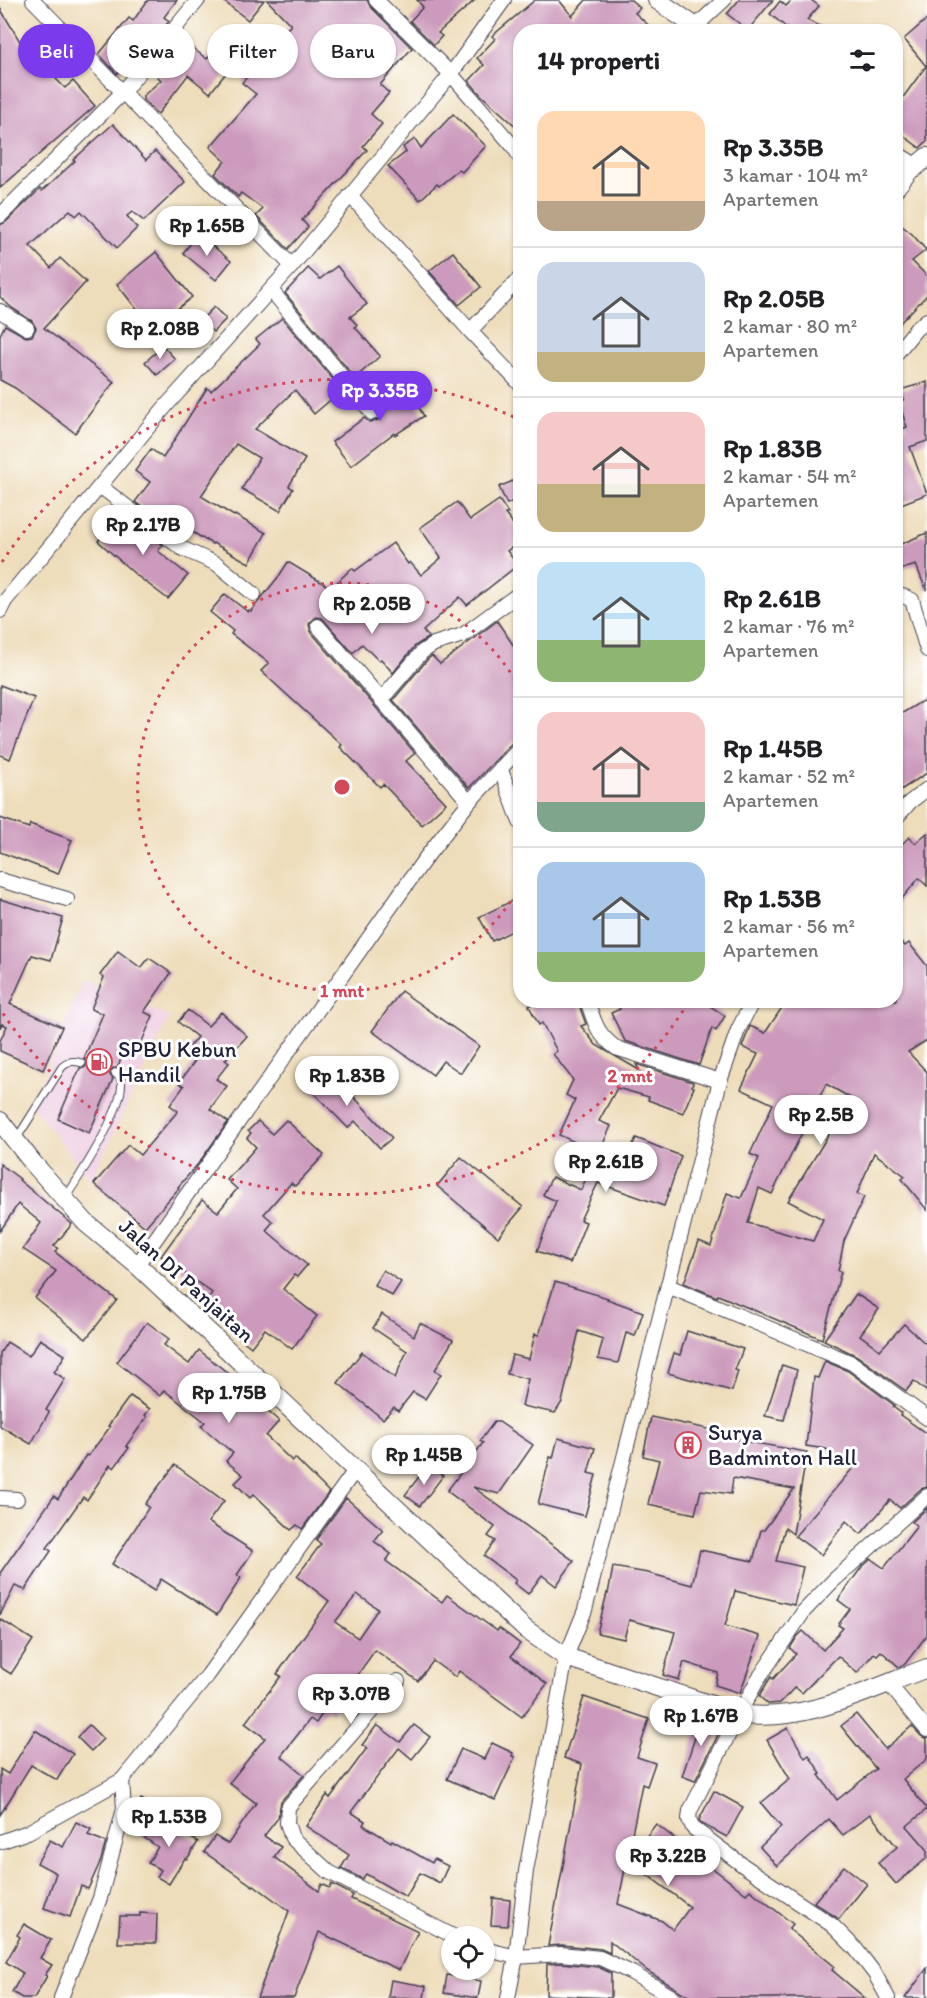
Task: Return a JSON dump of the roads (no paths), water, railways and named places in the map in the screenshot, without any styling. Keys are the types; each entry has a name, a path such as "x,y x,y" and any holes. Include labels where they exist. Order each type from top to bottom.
{"street":[{"path":"33,0 292,266"},
{"path":"0,216 123,92 198,0"},
{"path":"376,0 452,74 513,146"},
{"path":"0,611 5,601 101,487 165,406 292,266 452,74 504,0"},
{"path":"657,0 692,24"},
{"path":"703,24 724,0"},
{"path":"903,157 921,162 903,182"},
{"path":"350,195 513,376"},
{"path":"471,331 513,286"},
{"path":"271,290 372,413"},
{"path":"0,311 27,328"},
{"path":"903,345 927,320"},
{"path":"101,487 181,548 217,564 254,594"},
{"path":"903,596 912,600 927,650"},
{"path":"381,700 422,652 434,644 463,635 513,598"},
{"path":"318,626 468,802"},
{"path":"136,1265 417,870 468,802 513,756"},
{"path":"501,770 513,803"},
{"path":"903,810 927,789"},
{"path":"0,880 67,899"},
{"path":"590,1008 603,1038 616,1048 720,1081"},
{"path":"508,1998 516,1957 526,1871 566,1657 585,1610 720,1081 738,1030 749,1008"},
{"name":"Jalan DI Panjaitan","path":"0,1121 86,1222 136,1265 525,1629 566,1657 754,1716 777,1715 814,1708 927,1668"},
{"path":"668,1286 852,1363 927,1418"},
{"path":"0,1842 28,1832 122,1780 208,1675 356,1469"},
{"path":"888,1998 855,1948 832,1925 744,1866 693,1827 689,1819 690,1811 739,1713 757,1681 804,1611 833,1581 927,1496"},
{"path":"0,1498 17,1499"},
{"path":"398,1681 288,1807 287,1823 292,1838 329,1872 441,1930"},
{"path":"888,1683 927,1730"},
{"path":"61,1998 103,1887 124,1809 122,1780"},
{"path":"495,1952 516,1957 561,1954 600,1958 632,1973 674,1998"}],"lane":[{"path":"16,1140 62,1067 74,1060 82,1063"},
{"path":"65,1199 95,1152 122,1093 121,1079 115,1073"}],"place":[{"name":"SPBU Kebun Handil","path":"99,1062"},
{"name":"Surya Badminton Hall","path":"688,1445"}]}
